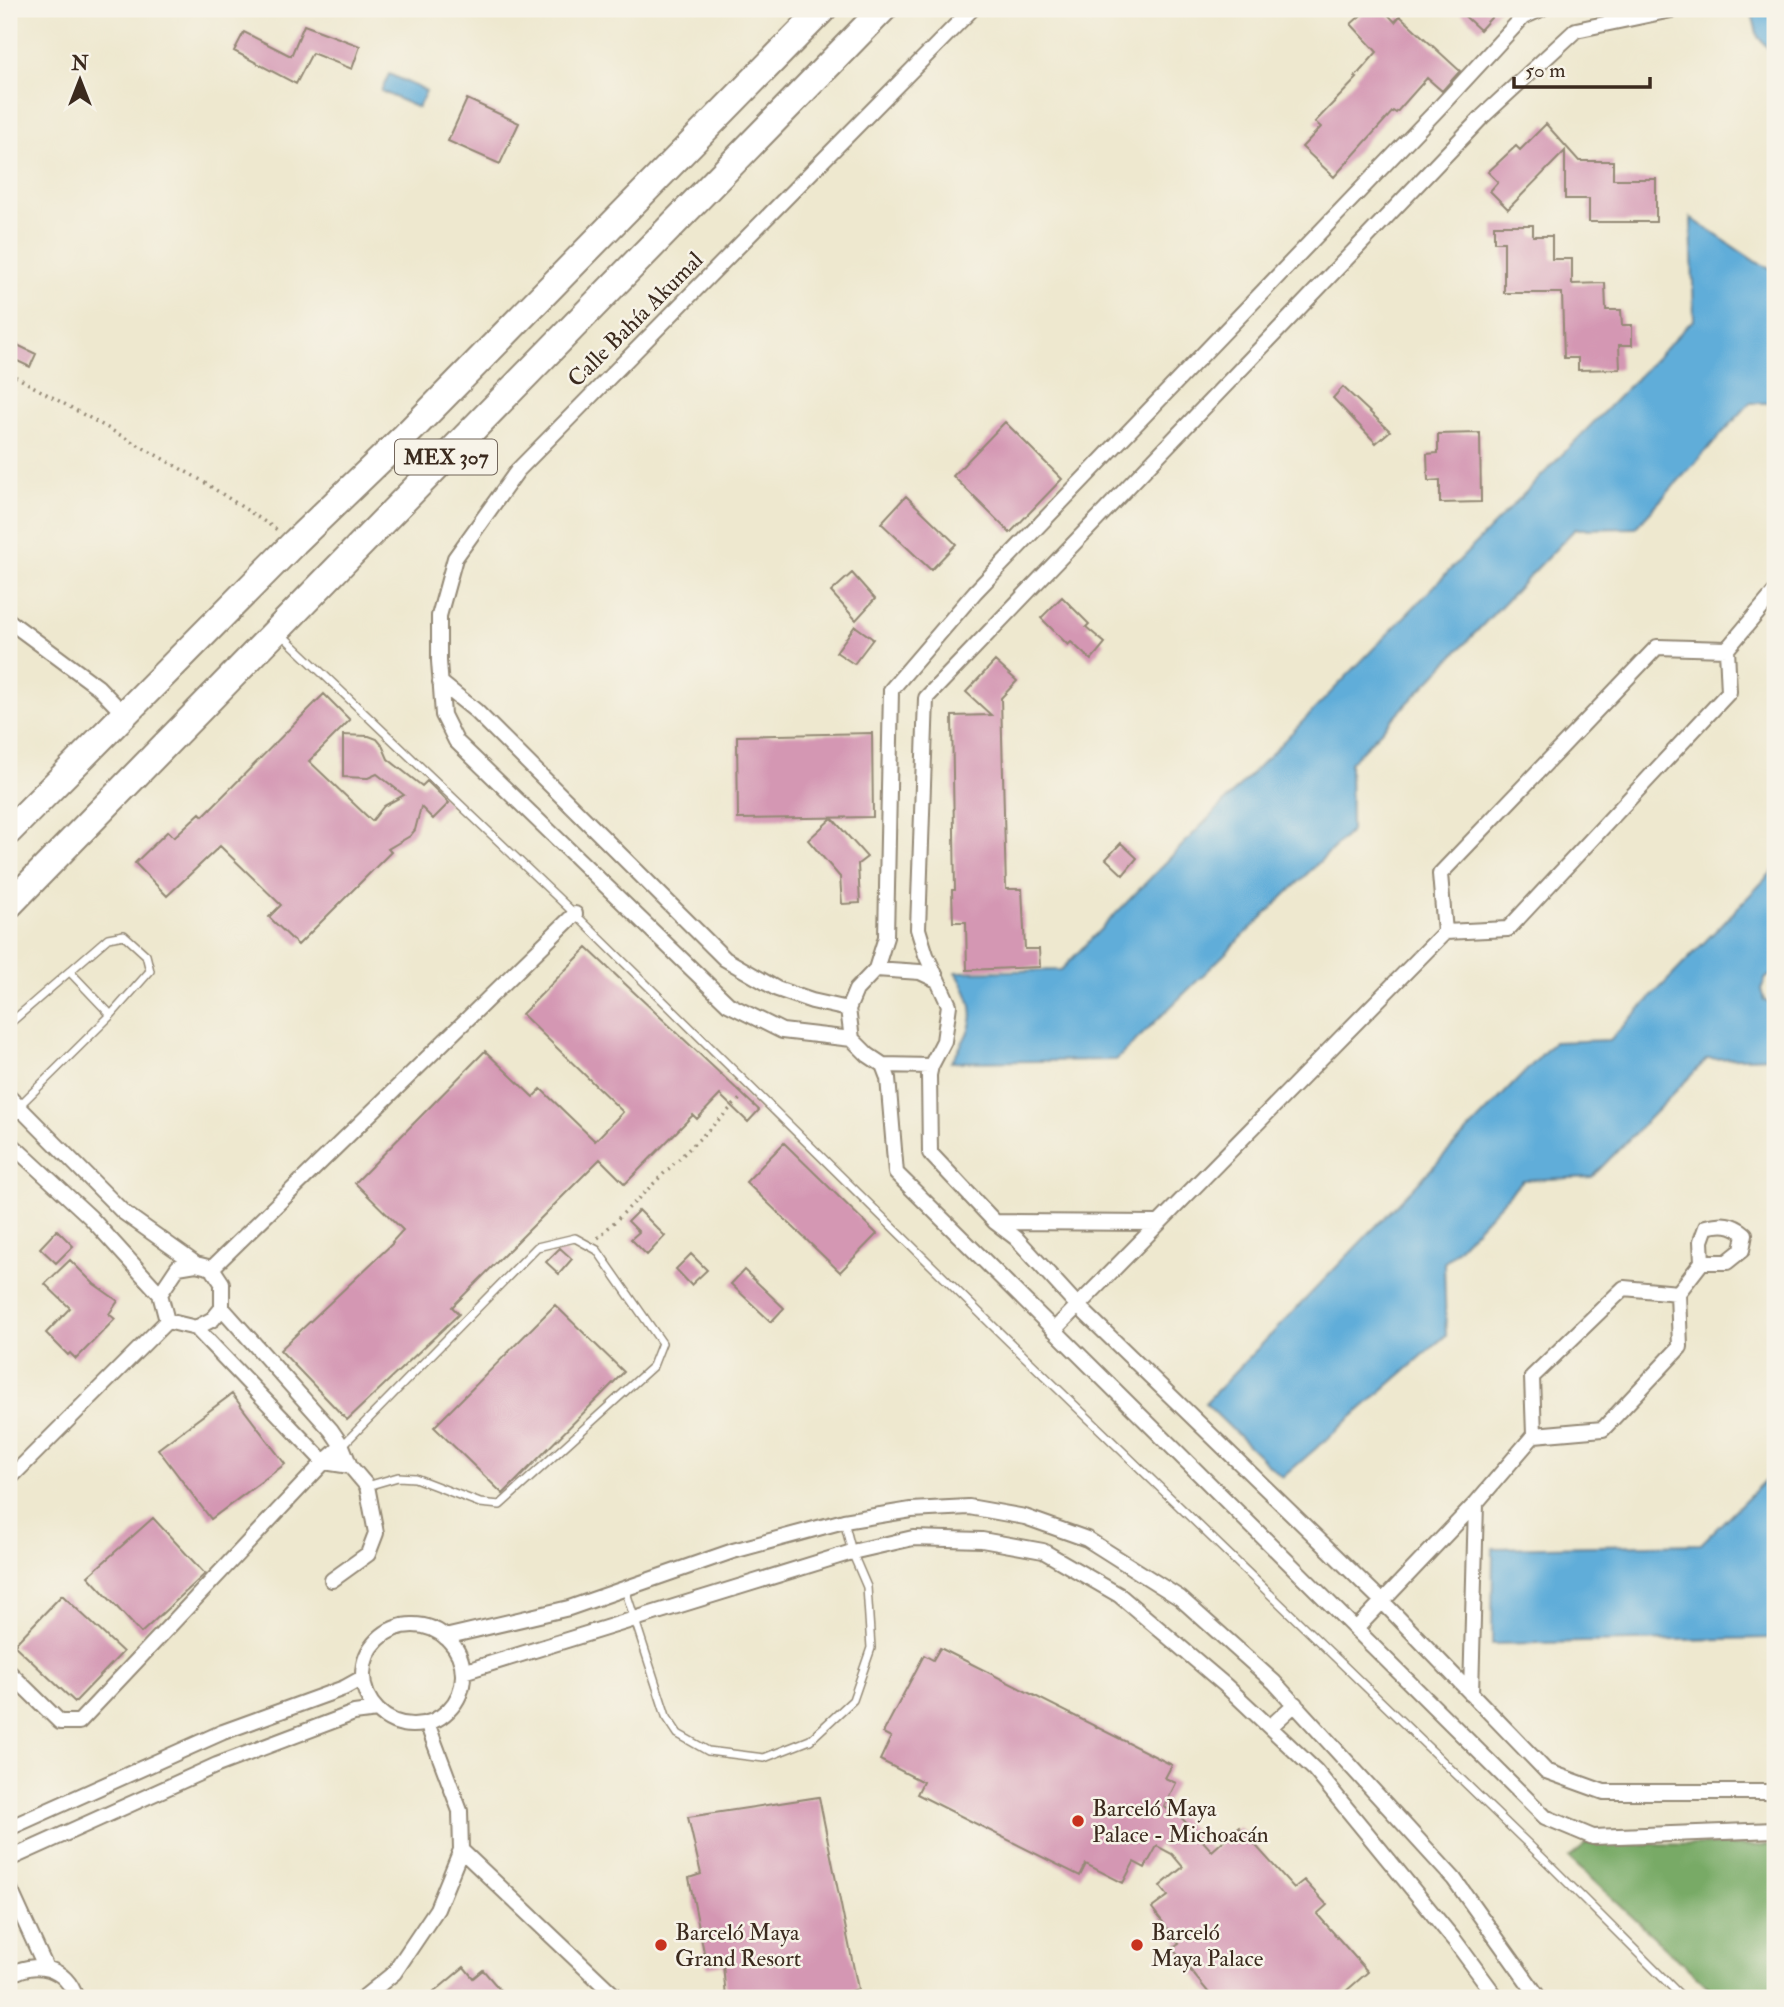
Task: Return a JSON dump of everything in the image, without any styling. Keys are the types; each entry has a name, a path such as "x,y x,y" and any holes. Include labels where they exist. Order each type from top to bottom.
{"highway":[{"name":"MEX 307","path":"9,831 295,542 405,436 823,9"},
{"name":"MEX 307","path":"9,905 883,9"}],"street":[{"name":"Calle Bahía Akumal","path":"852,1039 782,1031 728,1004 456,741 443,715 439,616 455,558 518,470 972,9"},
{"path":"931,1066 883,1065 868,1055 852,1039 848,1009 856,989 876,968 887,937 891,690 975,592 1523,17 1541,9"},
{"path":"1676,9 1576,30 1482,117 926,698 918,929 926,955 949,1005 944,1041 931,1066 930,1153 995,1222 1016,1238 1078,1306 1381,1600 1546,1771 1604,1792 1775,1792"},
{"path":"1054,1330 1445,932 1508,929 1730,692 1727,649 1775,592"},
{"path":"9,621 99,687 124,714"},
{"path":"1445,932 1440,874 1657,647 1727,649"},
{"path":"440,682 476,711 725,959 777,989 848,1009"},
{"path":"212,1268 575,914"},
{"path":"876,968 920,972 937,980"},
{"path":"883,1065 888,1078 897,1173 1545,1817 1593,1837 1775,1830"},
{"path":"12,1107 123,1212 196,1264 212,1268 222,1283 222,1308 213,1319 196,1328"},
{"path":"9,1142 90,1217 160,1294 167,1321"},
{"path":"995,1222 1158,1223"},
{"path":"1534,1435 1603,1429 1680,1347 1678,1293 1702,1262"},
{"path":"160,1294 178,1267 196,1264"},
{"path":"1356,1629 1476,1503 1534,1435 1532,1377 1624,1289 1678,1293"},
{"path":"222,1308 331,1430 342,1446 350,1466 367,1486 376,1533 368,1554 332,1580"},
{"path":"167,1321 196,1328 324,1462 350,1466"},
{"path":"9,1479 167,1321"},
{"path":"9,1672 60,1722 79,1722 342,1446"},
{"path":"1471,1693 1476,1503"},
{"path":"445,1637 569,1608 733,1551 844,1521 911,1510 969,1507 1025,1517 1087,1539 1180,1598 1274,1682 1454,1879 1539,1998"},
{"path":"463,1672 852,1552 913,1538 982,1540 1043,1551 1119,1595 1225,1685 1315,1770 1455,1941 1497,1998"},
{"path":"414,1625 445,1637 454,1647 463,1672 461,1689 454,1704 427,1723 414,1725 400,1724 377,1710 370,1701 362,1678 364,1662 371,1647 390,1631 414,1625"},
{"path":"9,1828 223,1732 344,1688 362,1678"},
{"path":"1270,1727 1295,1704"},
{"path":"9,1859 217,1765 354,1713 377,1710"},
{"path":"363,1998 394,1973 437,1909 461,1850 460,1811 427,1723"},
{"path":"461,1850 617,1998"},
{"path":"9,1887 13,1909 46,1968"},
{"path":"9,1976 32,1966 46,1968 66,1980 76,1998"}],"lane":[{"path":"277,630 575,914 1006,1339 1552,1867 1683,1998"},
{"path":"9,1024 108,938 124,935 146,955 150,971 111,1015 12,1107"},
{"path":"69,972 111,1015"},
{"path":"342,1446 537,1247 575,1238 597,1250 662,1343 653,1366 500,1505 480,1503 415,1478 398,1477 367,1486"},
{"path":"624,1589 666,1716 678,1734 708,1751 764,1758 810,1740 853,1700 871,1648 867,1587 852,1552 844,1521"}],"path":[{"path":"9,373 199,479 295,542"},
{"path":"589,1246 751,1088"}],"green space":[{"path":"1588,1843 1775,1846 1775,1998 1720,1998 1569,1858"}],"water":[{"path":"1751,9 1775,9 1775,56 1758,37"},
{"path":"389,74 426,91 418,108 381,91"},
{"path":"1691,218 1756,262 1775,270 1775,403 1750,403 1635,528 1575,529 1350,763 1351,831 1116,1060 951,1062 972,1018 969,998 956,972 1061,970 1694,319"},
{"path":"1775,869 1775,973 1766,978 1761,989 1764,1000 1775,1007 1775,1057 1707,1059 1592,1177 1523,1180 1444,1263 1446,1335 1282,1478 1205,1403 1554,1042 1610,1040"},
{"path":"1775,1470 1775,1632 1770,1638 1492,1644 1493,1548 1701,1544"}],"building":[{"path":"1368,9 1383,9 1395,22 1400,16 1460,71 1442,91 1427,78 1396,113 1393,111 1334,177 1302,147 1321,127 1315,122 1357,78 1355,77 1377,52 1351,24"},
{"path":"1457,9 1499,9 1480,30"},
{"path":"304,25 360,46 352,69 312,53 296,84 234,51 244,32 291,56"},
{"path":"467,99 519,123 500,164 448,141"},
{"path":"1546,124 1579,161 1613,161 1613,179 1656,179 1656,222 1589,222 1589,199 1565,199 1565,151 1508,209 1490,191 1498,182 1488,172 1516,146 1520,150"},
{"path":"1494,225 1533,225 1533,236 1552,236 1552,259 1572,259 1572,284 1605,283 1606,310 1621,310 1622,325 1632,325 1632,345 1619,345 1620,369 1578,370 1578,358 1564,358 1562,293 1504,293 1504,242 1494,242"},
{"path":"9,341 36,354 30,367 9,357"},
{"path":"1343,387 1390,431 1376,443 1333,398"},
{"path":"1005,422 1062,479 1010,533 953,476"},
{"path":"1480,433 1481,502 1440,503 1440,480 1428,481 1427,454 1438,453 1438,434"},
{"path":"906,496 956,544 931,570 881,523"},
{"path":"852,573 875,599 856,620 831,592"},
{"path":"1062,597 1089,624 1086,627 1105,643 1091,660 1071,642 1068,645 1041,618"},
{"path":"855,626 873,639 854,664 836,652"},
{"path":"995,661 1017,681 1001,698 1006,889 1022,889 1025,949 1039,949 1040,967 967,970 966,922 953,922 952,890 955,890 952,716 991,715 966,692"},
{"path":"324,694 350,720 309,761 372,821 384,806 404,795 377,774 368,778 343,777 343,735 377,739 388,759 422,786 427,781 449,803 433,819 421,807 415,830 410,836 388,849 391,852 298,945 269,917 281,905 220,846 167,896 135,863 168,831 174,837 200,813 203,816"},
{"path":"872,733 873,817 738,819 737,736"},
{"path":"832,818 867,857 858,864 860,903 842,904 840,877 808,840"},
{"path":"1121,843 1137,858 1123,875 1106,859"},
{"path":"587,948 759,1110 748,1122 720,1095 697,1119 693,1115 625,1184 600,1159 452,1307 459,1314 347,1420 280,1350 393,1243 403,1230 355,1183 485,1051 533,1097 541,1089 595,1141 623,1112 522,1014"},
{"path":"784,1143 877,1234 840,1272 746,1182"},
{"path":"639,1210 665,1236 647,1255 631,1239 639,1232 628,1221"},
{"path":"57,1230 73,1246 56,1263 40,1248"},
{"path":"560,1248 572,1259 559,1274 546,1262"},
{"path":"691,1254 707,1270 691,1285 676,1269"},
{"path":"70,1260 94,1284 118,1301 109,1314 115,1319 76,1359 70,1353 68,1355 46,1333 70,1308 45,1284"},
{"path":"744,1270 784,1308 771,1322 731,1284"},
{"path":"555,1305 624,1372 503,1494 434,1427"},
{"path":"232,1394 285,1464 211,1519 158,1449"},
{"path":"153,1518 205,1574 141,1633 88,1576"},
{"path":"62,1595 123,1652 75,1702 14,1645"},
{"name":"Barceló Maya Palace - Michoacán","path":"940,1648 1172,1765 1165,1778 1176,1783 1164,1807 1179,1815 1212,1851 1239,1827 1294,1888 1304,1880 1327,1905 1317,1914 1368,1972 1338,1998 1213,1998 1172,1948 1179,1943 1152,1908 1168,1896 1160,1886 1183,1867 1172,1854 1157,1846 1145,1868 1134,1862 1123,1883 1086,1864 1080,1876 917,1794 923,1782 880,1760 891,1737 883,1733 924,1655 933,1660"},
{"path":"819,1797 858,1989 826,1998 726,1998 723,1964 707,1967 689,1878 701,1874 688,1817"},
{"path":"464,1967 473,1978 483,1970 507,1998 427,1998"}],"place":[{"name":"Barceló Maya Palace - Michoacán","path":"1078,1821"},
{"name":"Barceló Maya Grand Resort","path":"661,1945"},
{"name":"Barceló Maya Palace","path":"1137,1945"}]}
